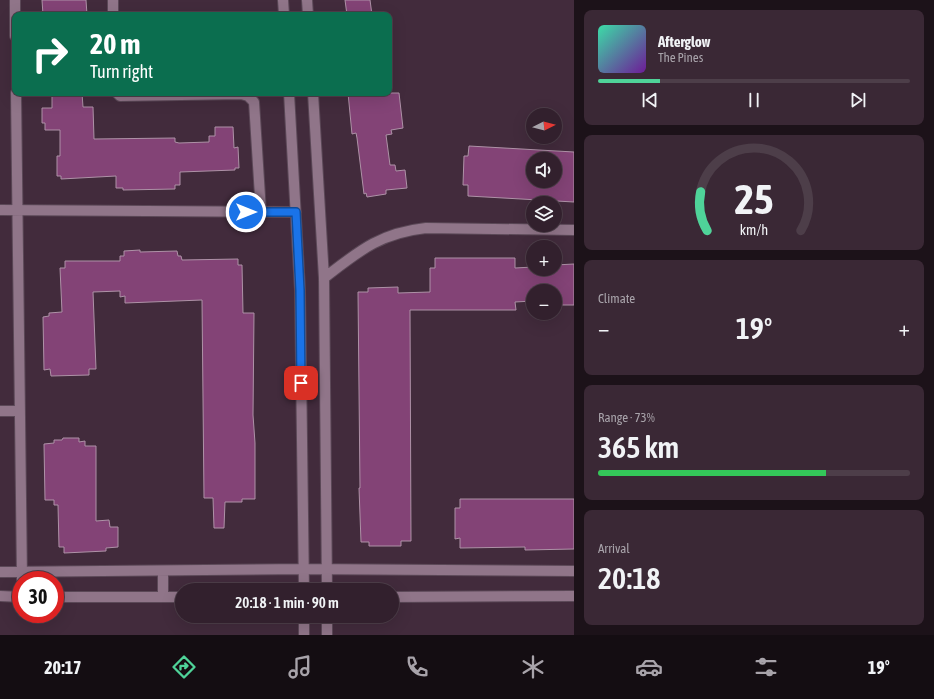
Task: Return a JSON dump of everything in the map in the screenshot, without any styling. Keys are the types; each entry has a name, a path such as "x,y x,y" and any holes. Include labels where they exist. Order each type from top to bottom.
{"street":[{"path":"15,0 15,12"},
{"path":"113,0 113,12"},
{"path":"283,0 284,12"},
{"path":"307,0 308,12"},
{"path":"16,96 22,571"},
{"path":"248,96 254,102 261,212"},
{"path":"289,96 300,290 304,583"},
{"path":"313,96 324,278 327,583"},
{"path":"0,210 296,212"},
{"path":"324,278 359,251 385,236 407,230 426,228 574,230"},
{"path":"0,411 20,411"},
{"path":"64,575 163,571 304,569 574,571"},
{"path":"163,571 163,597"},
{"path":"0,572 12,574"},
{"path":"0,596 12,596"},
{"path":"399,597 574,596"},
{"path":"64,597 175,597"},
{"path":"304,623 304,635"},
{"path":"327,623 327,635"}],"building":[{"path":"42,0 86,0 87,12 43,12"},
{"path":"345,0 370,0 372,12 347,12"},
{"path":"392,93 399,93 403,128 391,130 392,134 386,135 390,165 395,165 396,171 405,170 407,188 386,190 386,194 367,197 366,193 364,194 356,133 352,134 348,96 392,96"},
{"path":"52,96 82,96 83,107 93,107 94,139 175,138 175,142 179,143 209,142 209,136 215,136 215,127 233,127 234,148 238,147 239,168 235,168 235,170 180,172 180,185 175,185 175,189 123,190 123,188 116,188 116,176 61,179 61,176 57,176 57,156 60,156 60,130 45,130 45,123 42,123 42,108 52,108"},
{"path":"469,146 574,152 574,202 562,201 562,196 526,196 526,199 468,196 468,185 463,185 464,156 468,156"},
{"path":"140,250 140,252 177,251 178,256 181,256 182,260 238,259 238,265 242,265 243,313 254,313 253,415 255,443 255,499 242,499 242,502 225,502 224,528 214,528 213,498 204,498 202,300 125,303 125,296 120,297 120,291 93,292 96,369 89,369 89,375 51,376 50,369 44,370 43,317 49,316 49,313 62,312 60,268 65,268 65,261 120,261 120,256 124,256 124,251"},
{"path":"435,258 515,258 515,268 526,267 526,276 562,276 562,265 574,264 574,305 562,305 562,284 526,284 526,301 515,302 516,310 410,310 411,541 401,541 401,546 369,546 369,542 361,542 359,488 358,292 368,292 368,288 398,287 398,293 430,292 430,268 435,268"},
{"path":"63,438 79,438 79,442 85,441 85,446 96,446 96,521 109,520 110,527 118,527 118,547 106,548 106,551 64,553 64,547 59,547 58,505 54,505 54,500 45,500 44,444 54,443 54,440 62,440"},
{"path":"460,499 574,499 574,549 525,550 525,547 460,548 460,538 455,539 455,508 460,508"}],"route":[{"path":"246,212 296,212 300,290 301,383"}]}
